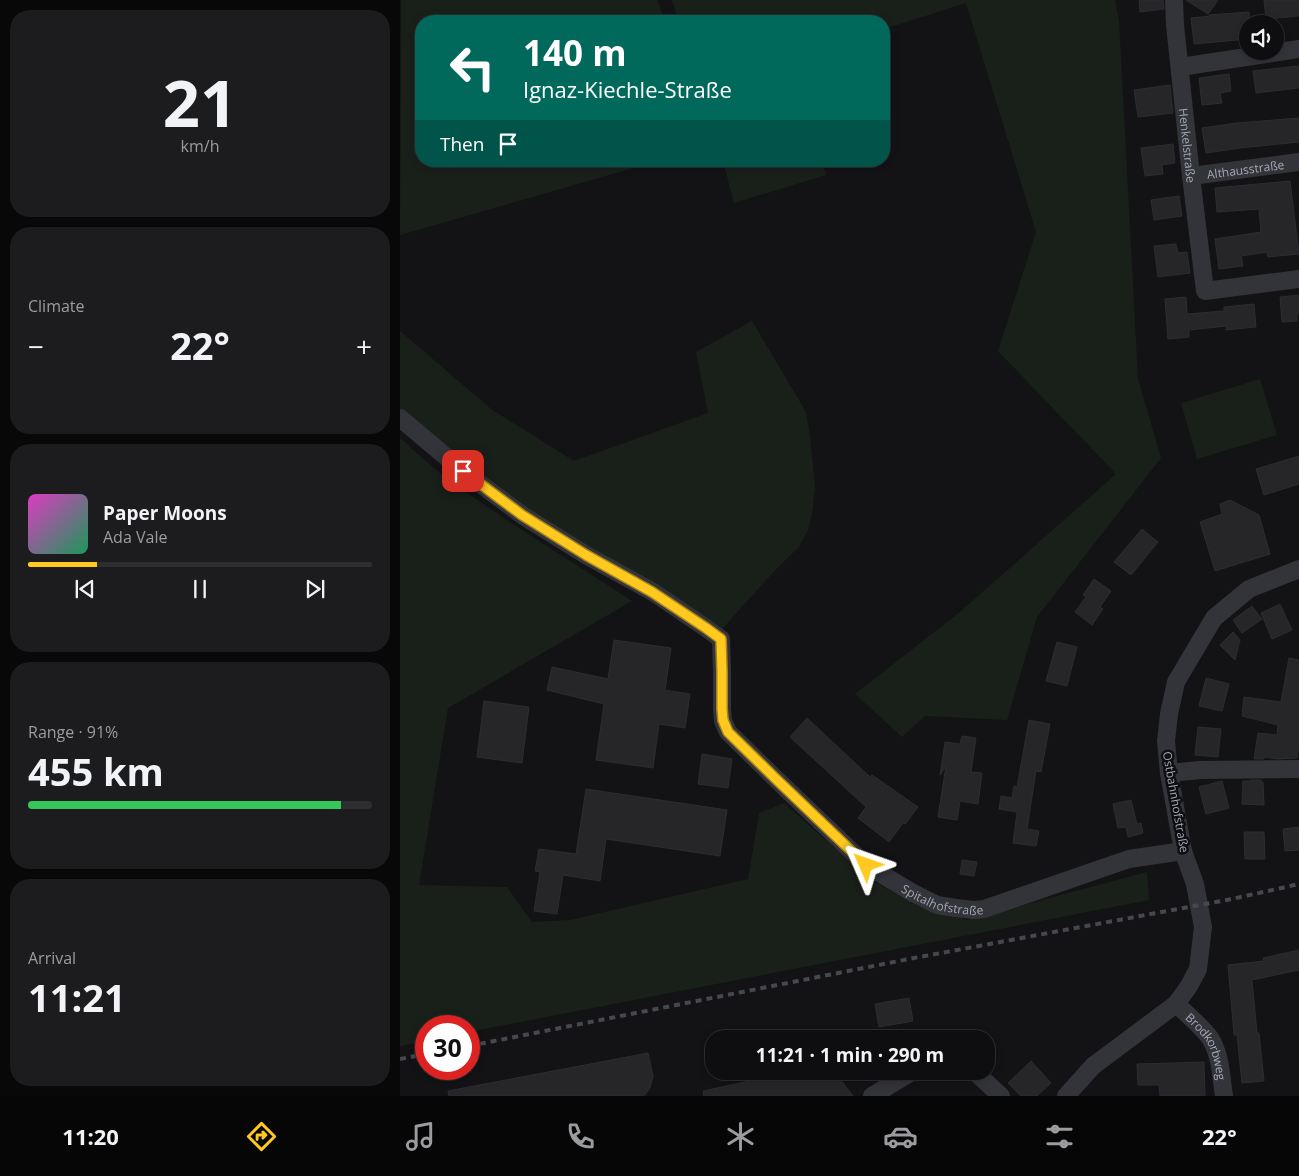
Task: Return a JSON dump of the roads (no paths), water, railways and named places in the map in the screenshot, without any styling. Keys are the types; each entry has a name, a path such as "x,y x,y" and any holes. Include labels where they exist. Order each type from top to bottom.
{"street":[{"name":"Henkelstraße","path":"1174,0 1191,176 1205,291 1299,279"},
{"path":"1180,67 1299,49"},
{"name":"Althausstraße","path":"1191,176 1299,162"},
{"name":"Spitalhofstraße","path":"400,418 463,471 522,515 586,555 652,592 721,639 722,709 723,720 728,732 866,865 913,893 937,905 974,910 984,909 1129,859 1183,851"},
{"name":"Ostbahnhofstraße","path":"1066,1096 1093,1066 1176,1004 1198,969 1203,927 1195,884 1183,851 1169,773 1166,741 1169,714 1176,682 1214,618 1249,589 1299,569"},
{"path":"1169,773 1200,770 1299,769"},
{"name":"Brodkorbweg","path":"1176,1004 1210,1037 1217,1052 1224,1096"},
{"path":"872,1096 898,1080"},
{"path":"984,1080 1001,1096"}],"railway":[{"path":"480,1044 914,958 1232,899 1299,884"},
{"path":"400,1059 415,1056"}]}
